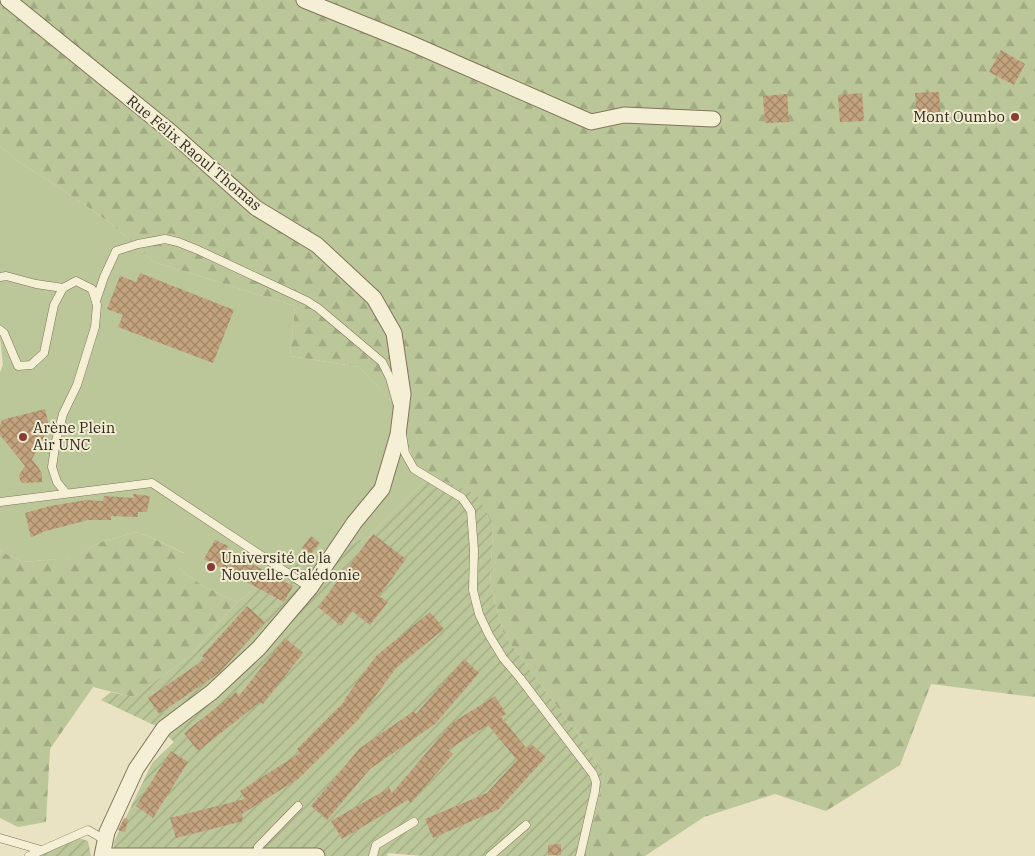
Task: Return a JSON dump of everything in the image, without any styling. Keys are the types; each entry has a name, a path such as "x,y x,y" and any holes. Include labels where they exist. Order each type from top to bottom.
{"street":[{"name":"Rue Félix Raoul Thomas","path":"8,0 171,132 256,208 317,245 374,298 394,333 403,394 398,435 382,489 354,523 310,588 259,648 212,692 164,728 136,769 105,840 103,856"},
{"path":"304,0 408,42 590,122 624,115 713,119"},
{"path":"103,856 317,856"}],"lane":[{"path":"96,301 116,250 165,239 198,250 306,301 382,362 395,392 401,418 405,454 414,469 462,498 471,511 474,550 473,590 479,614 488,635 503,658 593,774 596,782 580,856"},
{"path":"0,277 6,276 36,284 63,288"},
{"path":"0,330 4,333 18,366 31,365 44,354 54,305 63,288 76,281 92,289 97,305 95,328 77,385 63,414 52,467 57,482 66,493"},
{"path":"0,502 152,483 310,588"},
{"path":"258,855 258,847 298,806"},
{"path":"373,856 376,846 414,822"},
{"path":"490,856 526,825"},
{"path":"29,856 88,830 105,840"},
{"path":"0,838 41,850"}],"green space":[{"path":"0,0 1035,0 1035,697 931,684 900,765 826,811 775,794 704,817 645,856 584,856 604,776 582,740 504,635 490,585 493,525 417,469 390,400 359,367 290,356 295,306 154,262 112,224 18,161 0,146"},
{"path":"0,146 18,161 112,224 154,262 295,306 290,356 359,367 390,400 416,469 431,475 371,536 289,563 237,602 205,587 180,570 184,553 136,532 101,542 71,558 23,562 0,551 0,372 3,365 0,337"},
{"path":"431,475 477,495 493,525 490,585 504,635 582,740 604,776 584,856 423,856 388,853 387,856 113,856 114,842 152,763 174,742 158,727 101,700 111,692 133,697 191,656 237,602 289,563 371,536"},
{"path":"136,532 185,554 180,570 205,587 237,602 191,656 133,697 93,687 50,749 46,822 18,827 0,818 0,551 23,562 70,558 101,542"},
{"path":"79,838 88,841 91,856 40,856"}],"building":[{"path":"1001,50 1025,64 1014,85 989,72"},
{"path":"939,92 941,120 917,121 915,93"},
{"path":"862,93 864,121 840,122 838,95"},
{"path":"787,94 789,122 765,123 763,96"},
{"path":"140,273 234,310 213,363 118,327 123,315 107,309 120,276 136,282"},
{"name":"Arène Plein Air UNC","path":"45,409 48,422 43,439 32,459 42,473 42,482 23,483 19,475 25,466 0,435 0,425 2,420"},
{"path":"133,494 150,496 147,512 138,512 138,517 111,516 111,520 88,520 42,532 31,537 25,513 50,506 86,500 103,501 104,496 134,498"},
{"path":"373,534 406,559 379,596 388,602 370,625 352,611 341,626 318,607"},
{"path":"311,536 320,543 311,554 302,548"},
{"path":"215,540 228,546 226,550 293,586 284,602 204,559"},
{"path":"247,606 265,622 219,673 159,714 148,698 205,659 202,656"},
{"path":"430,612 444,629 396,668 358,720 298,779 242,814 243,821 176,838 170,818 245,799 240,791 300,753 297,749 345,701 376,656"},
{"path":"285,638 303,653 263,704 260,702 198,751 184,733 236,692 239,696"},
{"path":"464,659 479,673 435,724 370,769 327,820 311,806 360,748 414,711 416,714"},
{"path":"495,696 506,714 501,717 527,749 531,744 546,757 499,809 433,838 425,819 487,793 517,760 488,725 448,750 453,754 411,803 408,800 342,839 331,821 389,788 392,793 452,723"},
{"path":"171,751 188,762 153,818 136,806"},
{"path":"124,818 128,819 125,832 118,830"},
{"path":"561,844 561,855 548,855 548,845"}],"place":[{"name":"Mont Oumbo","path":"1015,117"},
{"name":"Arène Plein Air UNC","path":"23,437"},
{"name":"Université de la Nouvelle-Calédonie","path":"211,567"}]}
